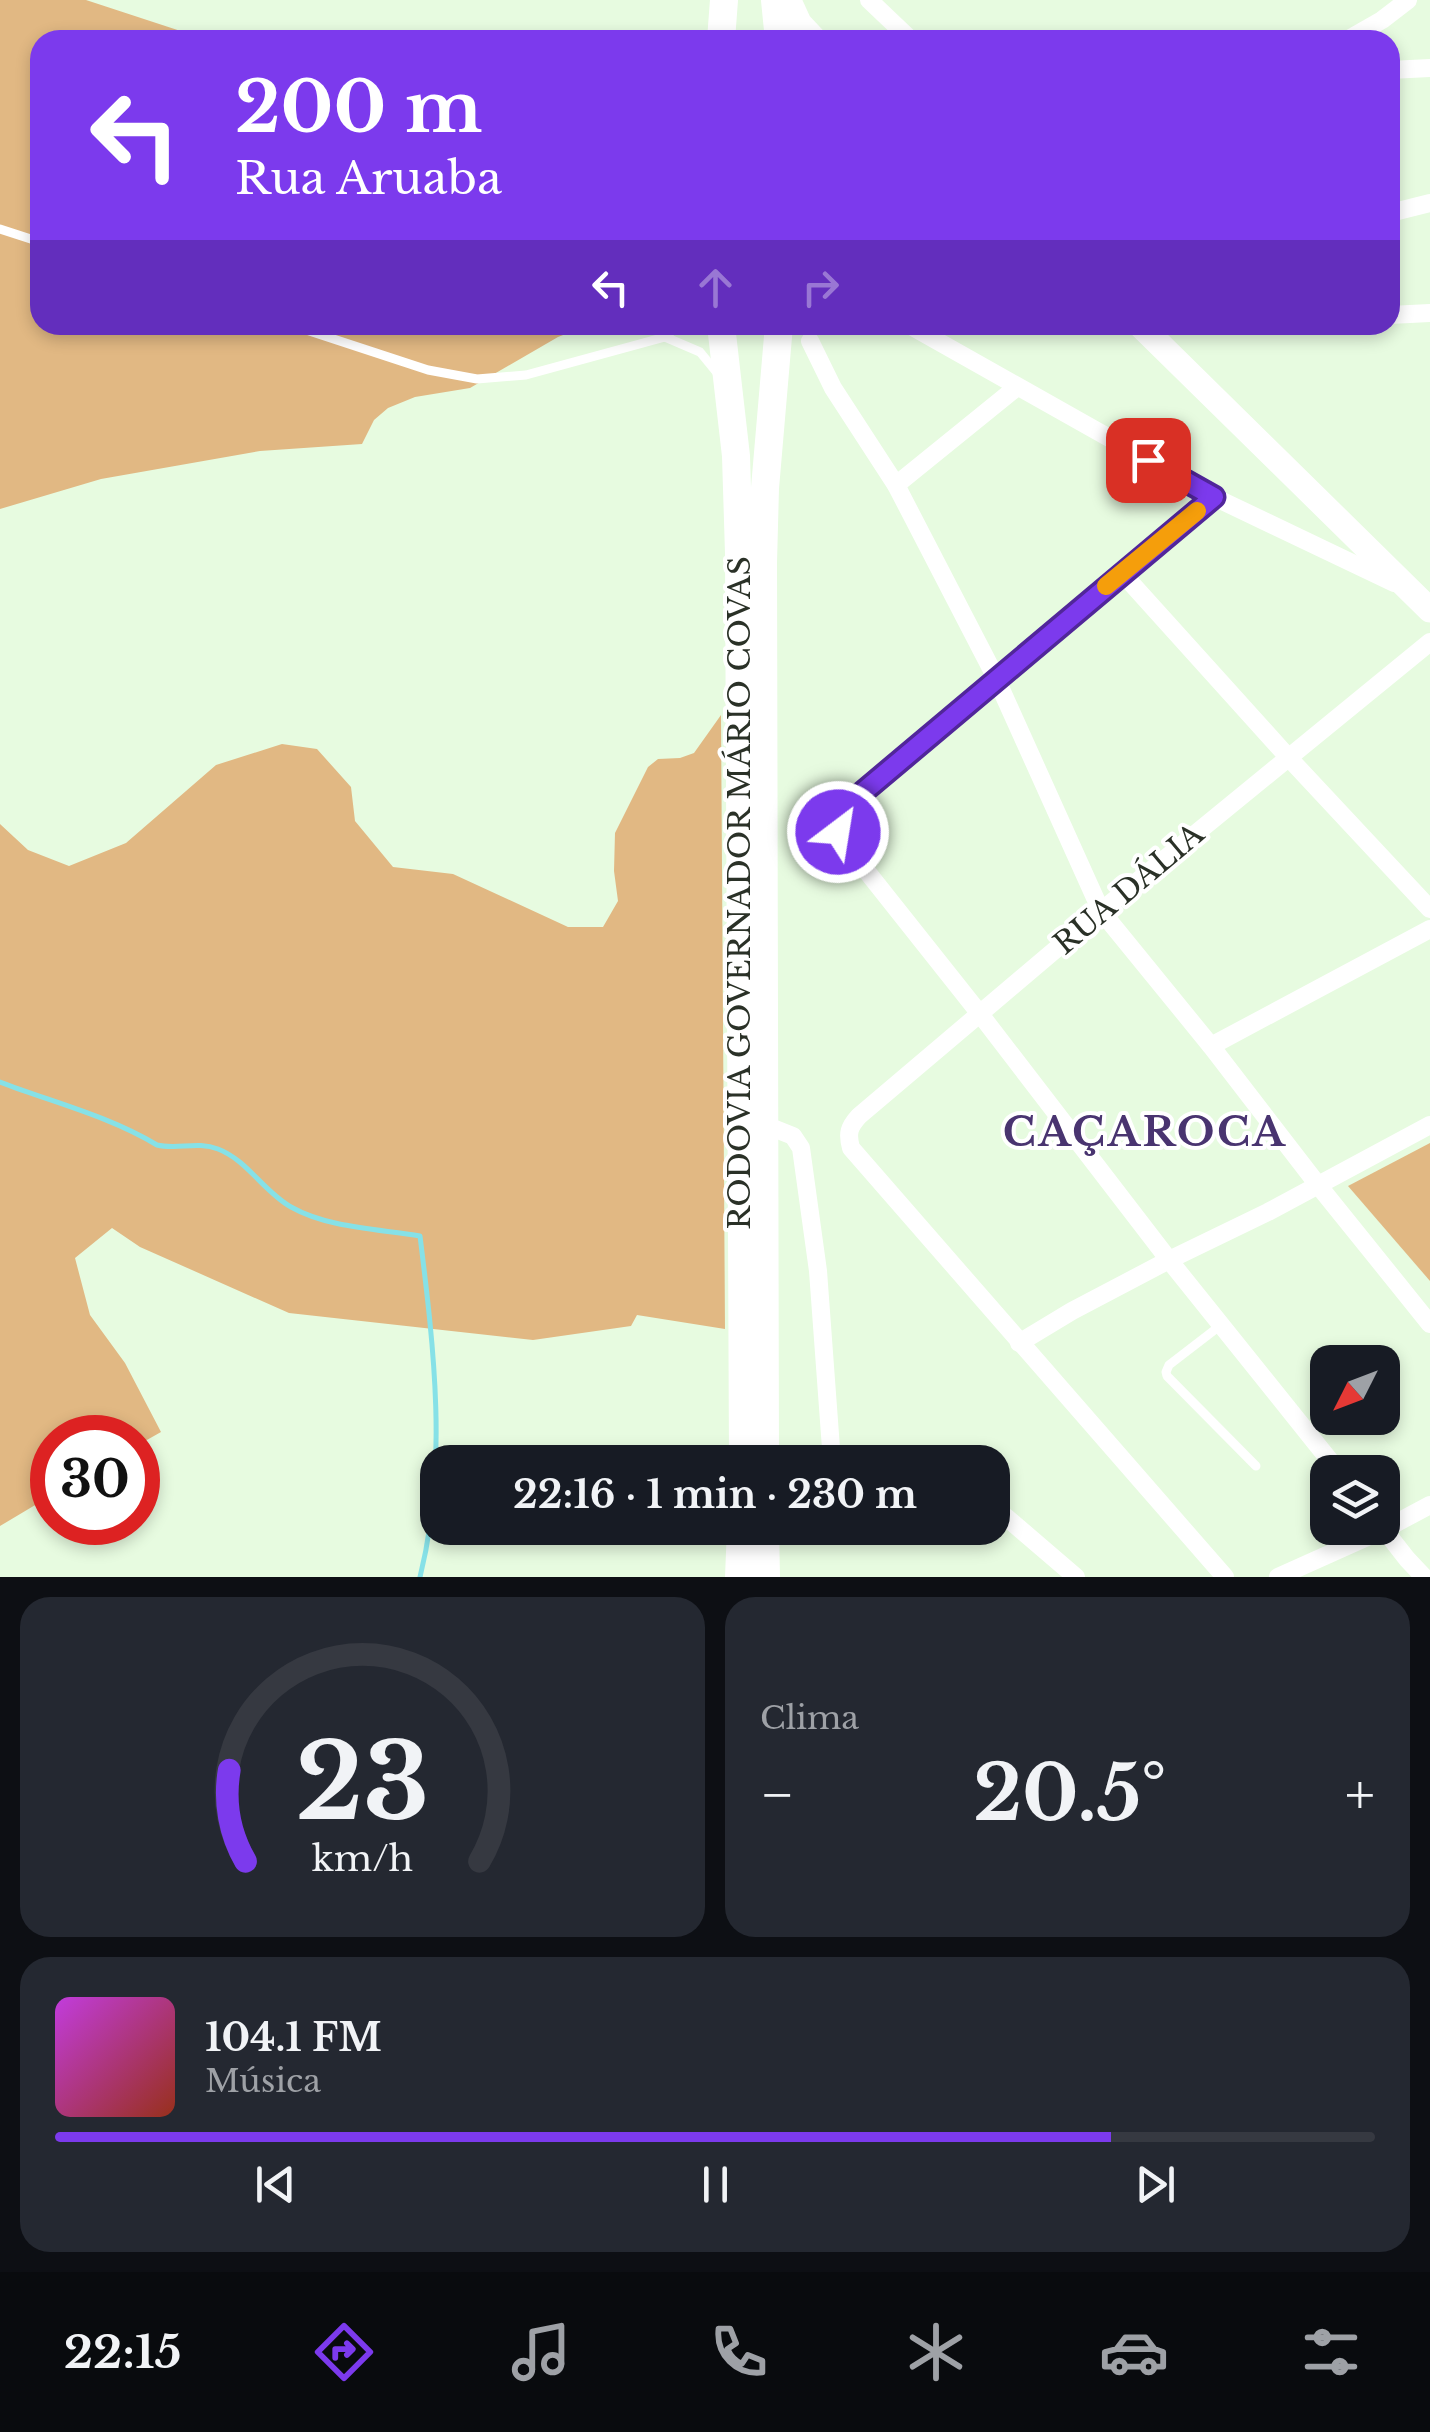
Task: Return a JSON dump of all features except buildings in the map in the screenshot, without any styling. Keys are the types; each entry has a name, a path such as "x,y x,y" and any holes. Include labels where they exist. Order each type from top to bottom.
{"main road":[{"path":"775,0 778,30"},
{"path":"786,0 804,30"},
{"path":"721,30 722,2"},
{"name":"RODOVIA GOVERNADOR MÁRIO COVAS","path":"721,335 736,456 739,553 742,1445"},
{"name":"RODOVIA GOVERNADOR MÁRIO COVAS","path":"765,1445 764,526 778,335"},
{"path":"739,1577 740,1545"},
{"path":"765,1545 766,1577"}],"street":[{"path":"869,0 901,30"},
{"path":"1364,30 1408,0"},
{"path":"1400,70 1430,68"},
{"path":"1400,210 1430,202"},
{"path":"1400,316 1428,314"},
{"path":"926,335 1214,497 1421,601"},
{"path":"1150,335 1421,601"},
{"path":"810,341 833,388 896,484 996,678 1101,911 1430,1324"},
{"path":"896,484 1016,387"},
{"path":"1214,497 844,808 834,823 853,854 1325,1455"},
{"path":"1122,574 1430,909"},
{"name":"RUA DÁLIA","path":"1019,1343 851,1148 847,1134 850,1126 1101,911 1430,642"},
{"path":"1211,1046 1430,929"},
{"path":"763,1124 793,1136 801,1148 818,1271 831,1445"},
{"path":"1225,1577 1019,1343 1072,1311 1430,1124"},
{"path":"1400,1520 1430,1505"},
{"path":"1010,1520 1076,1577"},
{"path":"1278,1577 1347,1545"},
{"path":"1396,1545 1424,1577"}],"lane":[{"path":"0,229 30,239"},
{"path":"322,335 428,370 476,379 526,375 665,336 700,352 729,391"},
{"path":"1221,1325 1169,1364 1166,1372 1256,1466"}],"shaded area":[{"path":"0,0 86,0 178,30 30,30 30,335 563,335 470,388 415,397 388,408 374,420 362,444 260,451 101,479 0,509"},
{"path":"721,715 725,1329 637,1315 631,1326 533,1340 289,1313 140,1247 112,1228 75,1258 90,1315 125,1363 152,1415 30,1415 30,1508 0,1526 0,824 28,850 69,866 126,843 216,765 282,744 317,749 351,787 355,821 393,867 453,874 568,927 603,927 618,901 615,833 648,767 658,759 694,753"},
{"path":"1430,1143 1430,1281 1348,1186"}],"waterway":[{"path":"0,1082 100,1118 157,1145 218,1149 238,1161 281,1201 305,1214 337,1224 420,1236 436,1407 434,1492 420,1577"}],"slow traffic":[{"path":"1106,586 1197,511"}],"district":[{"name":"CAÇAROCA","path":"1145,1132"}],"route":[{"path":"838,832 834,823 844,808 1214,497 1148,460"}]}
